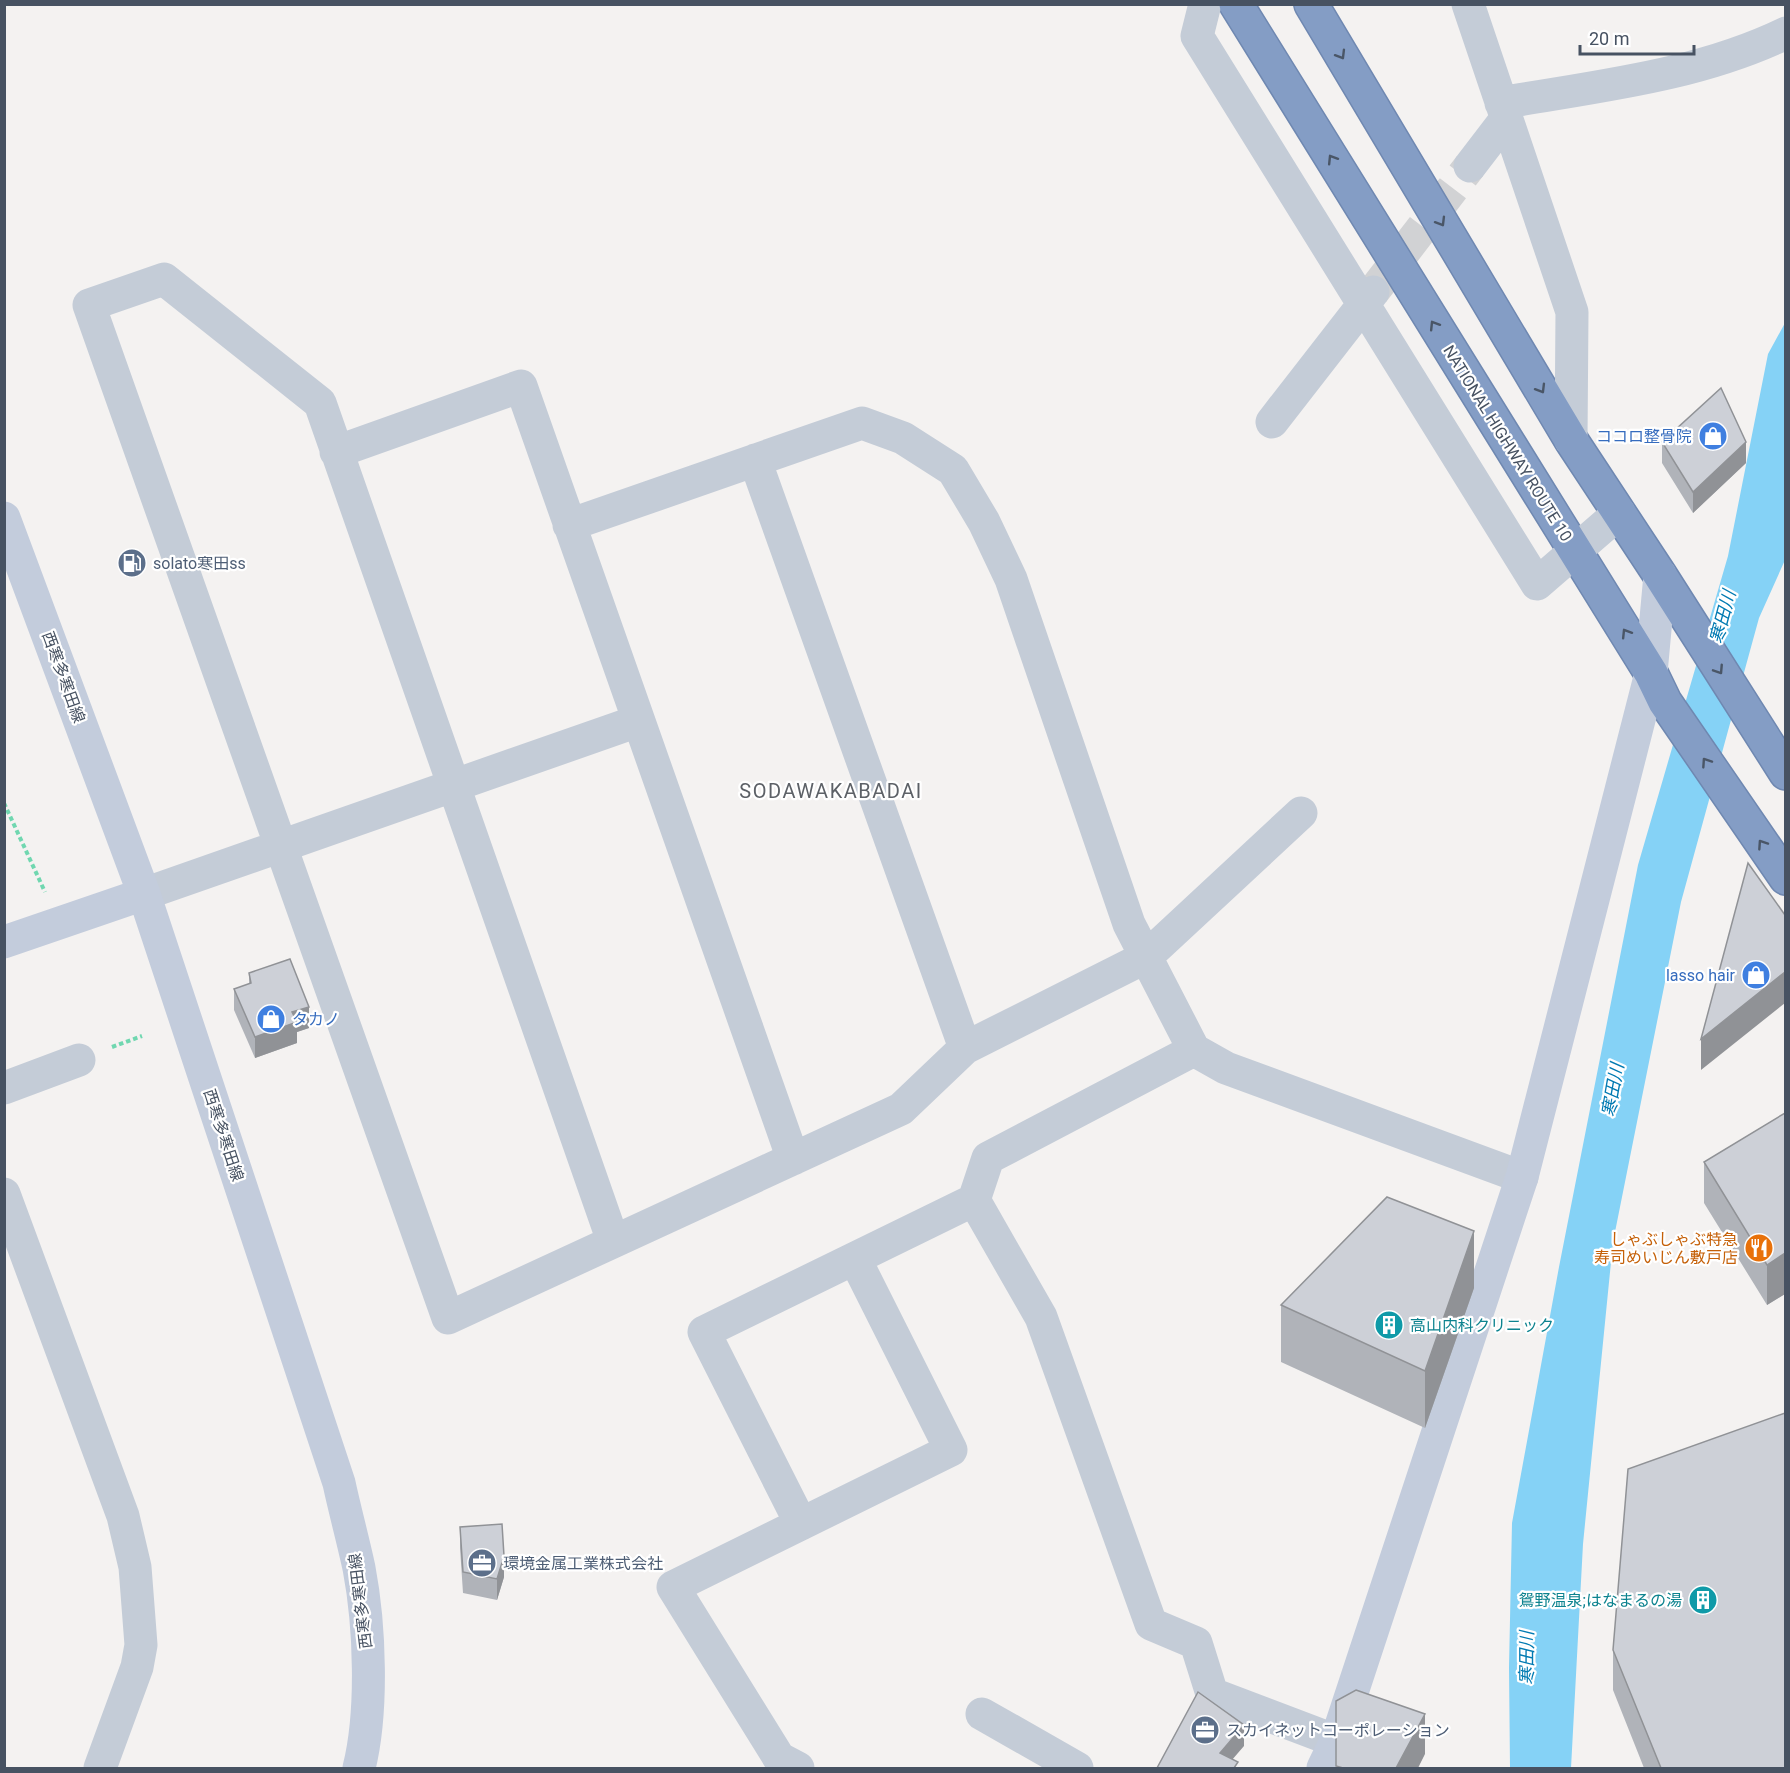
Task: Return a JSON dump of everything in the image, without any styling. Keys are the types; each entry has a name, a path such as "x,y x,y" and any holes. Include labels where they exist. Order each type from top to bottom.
{"highway":[{"name":"NATIONAL HIGHWAY ROUTE 10","path":"1236,4 1651,673 1665,702 1785,878"},
{"path":"1311,4 1571,440 1660,575 1785,773"}],"street":[{"path":"1205,4 1197,36 1368,299 1537,584 1619,513"},
{"path":"1468,4 1572,312 1571,440"},
{"path":"1470,166 1504,111 1683,70 1758,46 1785,33"},
{"path":"613,1241 320,404 164,279 89,305 448,1318 901,1109 965,1048 1146,957 1301,813"},
{"path":"1272,422 1368,299"},
{"path":"336,452 520,386 793,1159"},
{"path":"570,525 862,423 903,438 953,470 984,522 1011,579 1129,924 1194,1050 1226,1068 1522,1176"},
{"path":"755,460 965,1048"},
{"name":"西寒多寒田線","path":"4,518 144,894 339,1483 359,1569 366,1627 365,1743 359,1768"},
{"path":"974,1200 1041,1317 1151,1624 1196,1643 1212,1694 1330,1755 1522,1176 1651,673 1660,575"},
{"path":"4,942 638,721"},
{"path":"801,1524 704,1332 974,1200 988,1158 1194,1050"},
{"path":"4,1088 79,1060"},
{"path":"4,1194 123,1516 135,1567 141,1645 137,1666 100,1768"},
{"path":"798,1768 779,1758 673,1587 951,1450 855,1258"},
{"path":"982,1714 1077,1768"}],"path":[{"path":"4,803 45,892"}],"water":[{"name":"寒田川","path":"1785,323 1785,560 1759,618 1681,902 1613,1242 1583,1544 1571,1768 1510,1768 1509,1668 1512,1523 1559,1267 1638,865 1728,556 1768,354"}],"building":[{"name":"ココロ整骨院","path":"1721,388 1746,442 1693,492 1662,442"},
{"name":"lasso hair","path":"1748,863 1785,915 1785,972 1701,1039"},
{"path":"290,959 309,1007 292,1012 297,1022 255,1037 234,989 251,983 249,973"},
{"path":"1785,1113 1785,1253 1767,1265 1704,1162"},
{"path":"1387,1197 1474,1231 1425,1371 1281,1305"},
{"name":"鴛野温泉;はなまるの湯","path":"1785,1413 1785,1768 1661,1768 1613,1650 1628,1469"},
{"path":"502,1524 504,1556 497,1579 463,1572 460,1527"},
{"path":"1356,1690 1425,1714 1396,1768 1336,1766 1336,1701"},
{"path":"1198,1692 1244,1725 1220,1753 1238,1762 1234,1768 1157,1768"}],"tunnel":[{"path":"1373,292 1470,166"}],"place":[{"name":"ココロ整骨院","path":"1713,436"},
{"name":"solato寒田ss","path":"132,563"},
{"name":"lasso hair","path":"1756,975"},
{"name":"タカノ","path":"271,1019"},
{"name":"しゃぶしゃぶ特急 寿司めいじん敷戸店","path":"1759,1248"},
{"name":"高山内科クリニック","path":"1389,1325"},
{"name":"環境金属工業株式会社","path":"482,1563"},
{"name":"鴛野温泉;はなまるの湯","path":"1703,1600"},
{"name":"スカイネットコーポレーション","path":"1205,1730"}],"district":[{"name":"SODAWAKABADAI","path":"831,791"}]}
